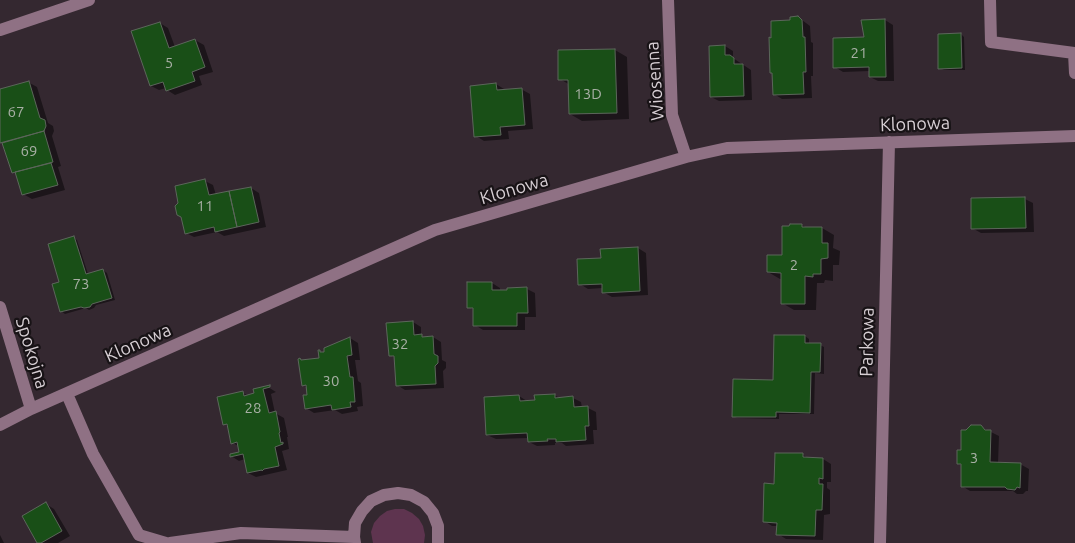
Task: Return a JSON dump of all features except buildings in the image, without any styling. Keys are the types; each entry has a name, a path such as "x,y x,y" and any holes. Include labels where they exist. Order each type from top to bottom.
{"street":[{"path":"0,30 89,0"},
{"name":"Wiosenna","path":"668,0 672,115 686,157"},
{"path":"990,0 991,42 1074,53 1075,73"},
{"name":"Klonowa","path":"0,424 434,230 686,157 727,148 1075,136"},
{"name":"Parkowa","path":"880,543 889,142"},
{"name":"Spokojna","path":"0,308 31,409"},
{"path":"67,394 93,454 139,535 168,543 241,534 354,540 355,523 371,501 384,495 398,493 411,495 424,502 433,513 438,526 438,543"}],"shaded area":[{"path":"404,509 419,519 425,535 424,543 373,543 371,532 374,523 387,511"}]}
